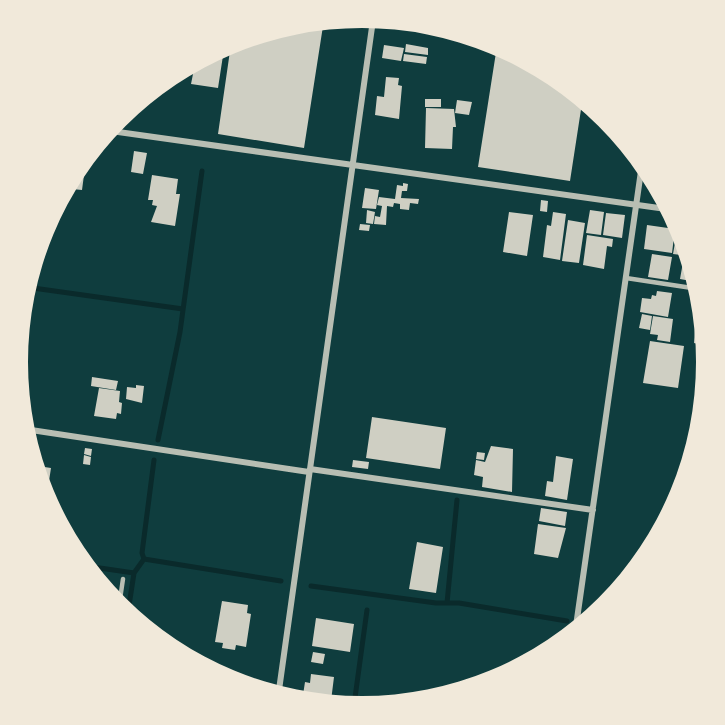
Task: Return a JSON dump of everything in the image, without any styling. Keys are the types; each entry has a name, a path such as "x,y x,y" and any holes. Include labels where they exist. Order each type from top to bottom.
{"street":[{"path":"280,686 372,28"},
{"path":"120,132 658,208"},
{"path":"577,619 640,177"},
{"path":"36,431 593,510"}],"lane":[{"path":"626,278 688,287"},
{"path":"120,593 123,579"}],"building":[{"path":"322,31 304,148 218,134 229,57 276,40"},
{"path":"406,44 428,48 428,55 405,52"},
{"path":"384,45 404,48 401,61 382,58"},
{"path":"404,54 427,57 426,64 403,61"},
{"path":"495,56 530,73 581,109 570,181 478,167"},
{"path":"222,60 218,88 191,84 193,75"},
{"path":"386,77 399,78 398,85 402,86 399,119 375,115 377,96 384,97"},
{"path":"425,99 441,99 441,107 425,107"},
{"path":"457,100 472,102 469,115 455,113"},
{"path":"426,108 454,109 456,127 453,127 452,149 425,148"},
{"path":"134,151 147,153 143,174 131,172"},
{"path":"152,175 178,179 176,194 180,194 175,226 151,222 157,206 152,205 153,200 148,200"},
{"path":"83,179 82,190 77,189"},
{"path":"403,183 408,184 407,191 402,191 401,198 419,199 418,204 410,203 409,210 400,209 400,204 394,203 393,207 387,206 386,225 374,224 375,216 380,217 382,206 377,205 379,197 395,199 397,185 403,186"},
{"path":"365,188 379,190 376,209 362,208"},
{"path":"541,200 548,201 547,212 540,211"},
{"path":"367,210 375,212 373,224 366,223"},
{"path":"590,210 604,212 601,235 586,233"},
{"path":"509,212 533,215 527,256 503,252"},
{"path":"553,212 566,214 560,260 543,257 547,225 551,226"},
{"path":"606,213 625,215 622,238 603,235"},
{"path":"568,220 585,223 579,263 562,261"},
{"path":"360,224 370,225 369,231 359,230"},
{"path":"647,225 668,228 673,241 672,253 644,249"},
{"path":"587,235 613,239 612,247 607,246 604,269 583,265"},
{"path":"675,244 679,255 673,254"},
{"path":"652,254 672,257 668,280 648,277"},
{"path":"682,266 686,280 680,279"},
{"path":"657,291 672,293 668,317 640,312 642,298 651,299 652,295 656,296"},
{"path":"642,314 652,316 650,330 639,328"},
{"path":"653,316 673,319 670,342 657,340 658,335 650,334"},
{"path":"650,341 684,346 678,388 643,383"},
{"path":"92,377 118,381 116,390 91,386"},
{"path":"136,385 144,386 142,403 126,399 127,387 136,388"},
{"path":"99,388 120,391 121,414 117,413 116,419 94,416"},
{"path":"372,417 446,428 440,469 366,458"},
{"path":"491,446 513,449 512,492 482,487 483,477 474,475 476,460 485,462"},
{"path":"85,448 92,449 91,456 84,454"},
{"path":"477,452 485,453 484,460 476,459"},
{"path":"84,455 91,457 90,465 83,464"},
{"path":"556,456 573,459 567,500 545,496 547,481 553,482"},
{"path":"353,460 369,462 368,469 352,467"},
{"path":"45,467 51,468 49,478"},
{"path":"541,508 567,512 565,526 539,521"},
{"path":"538,524 566,528 558,558 534,554"},
{"path":"417,542 443,547 436,593 409,589"},
{"path":"222,601 248,605 247,613 251,614 246,647 236,645 235,650 222,648 223,643 215,642"},
{"path":"316,618 354,624 350,652 312,646"},
{"path":"313,652 325,654 323,664 311,662"},
{"path":"311,674 334,677 332,695 304,691 305,682 310,683"}],"waterway":[{"path":"158,440 180,332 202,171"},
{"path":"37,289 183,309"},
{"path":"144,559 142,553 154,460"},
{"path":"447,603 457,500"},
{"path":"129,602 134,573 144,559 281,581"},
{"path":"99,568 134,573"},
{"path":"311,586 436,603 459,603 567,621"},
{"path":"355,696 367,610"}]}
